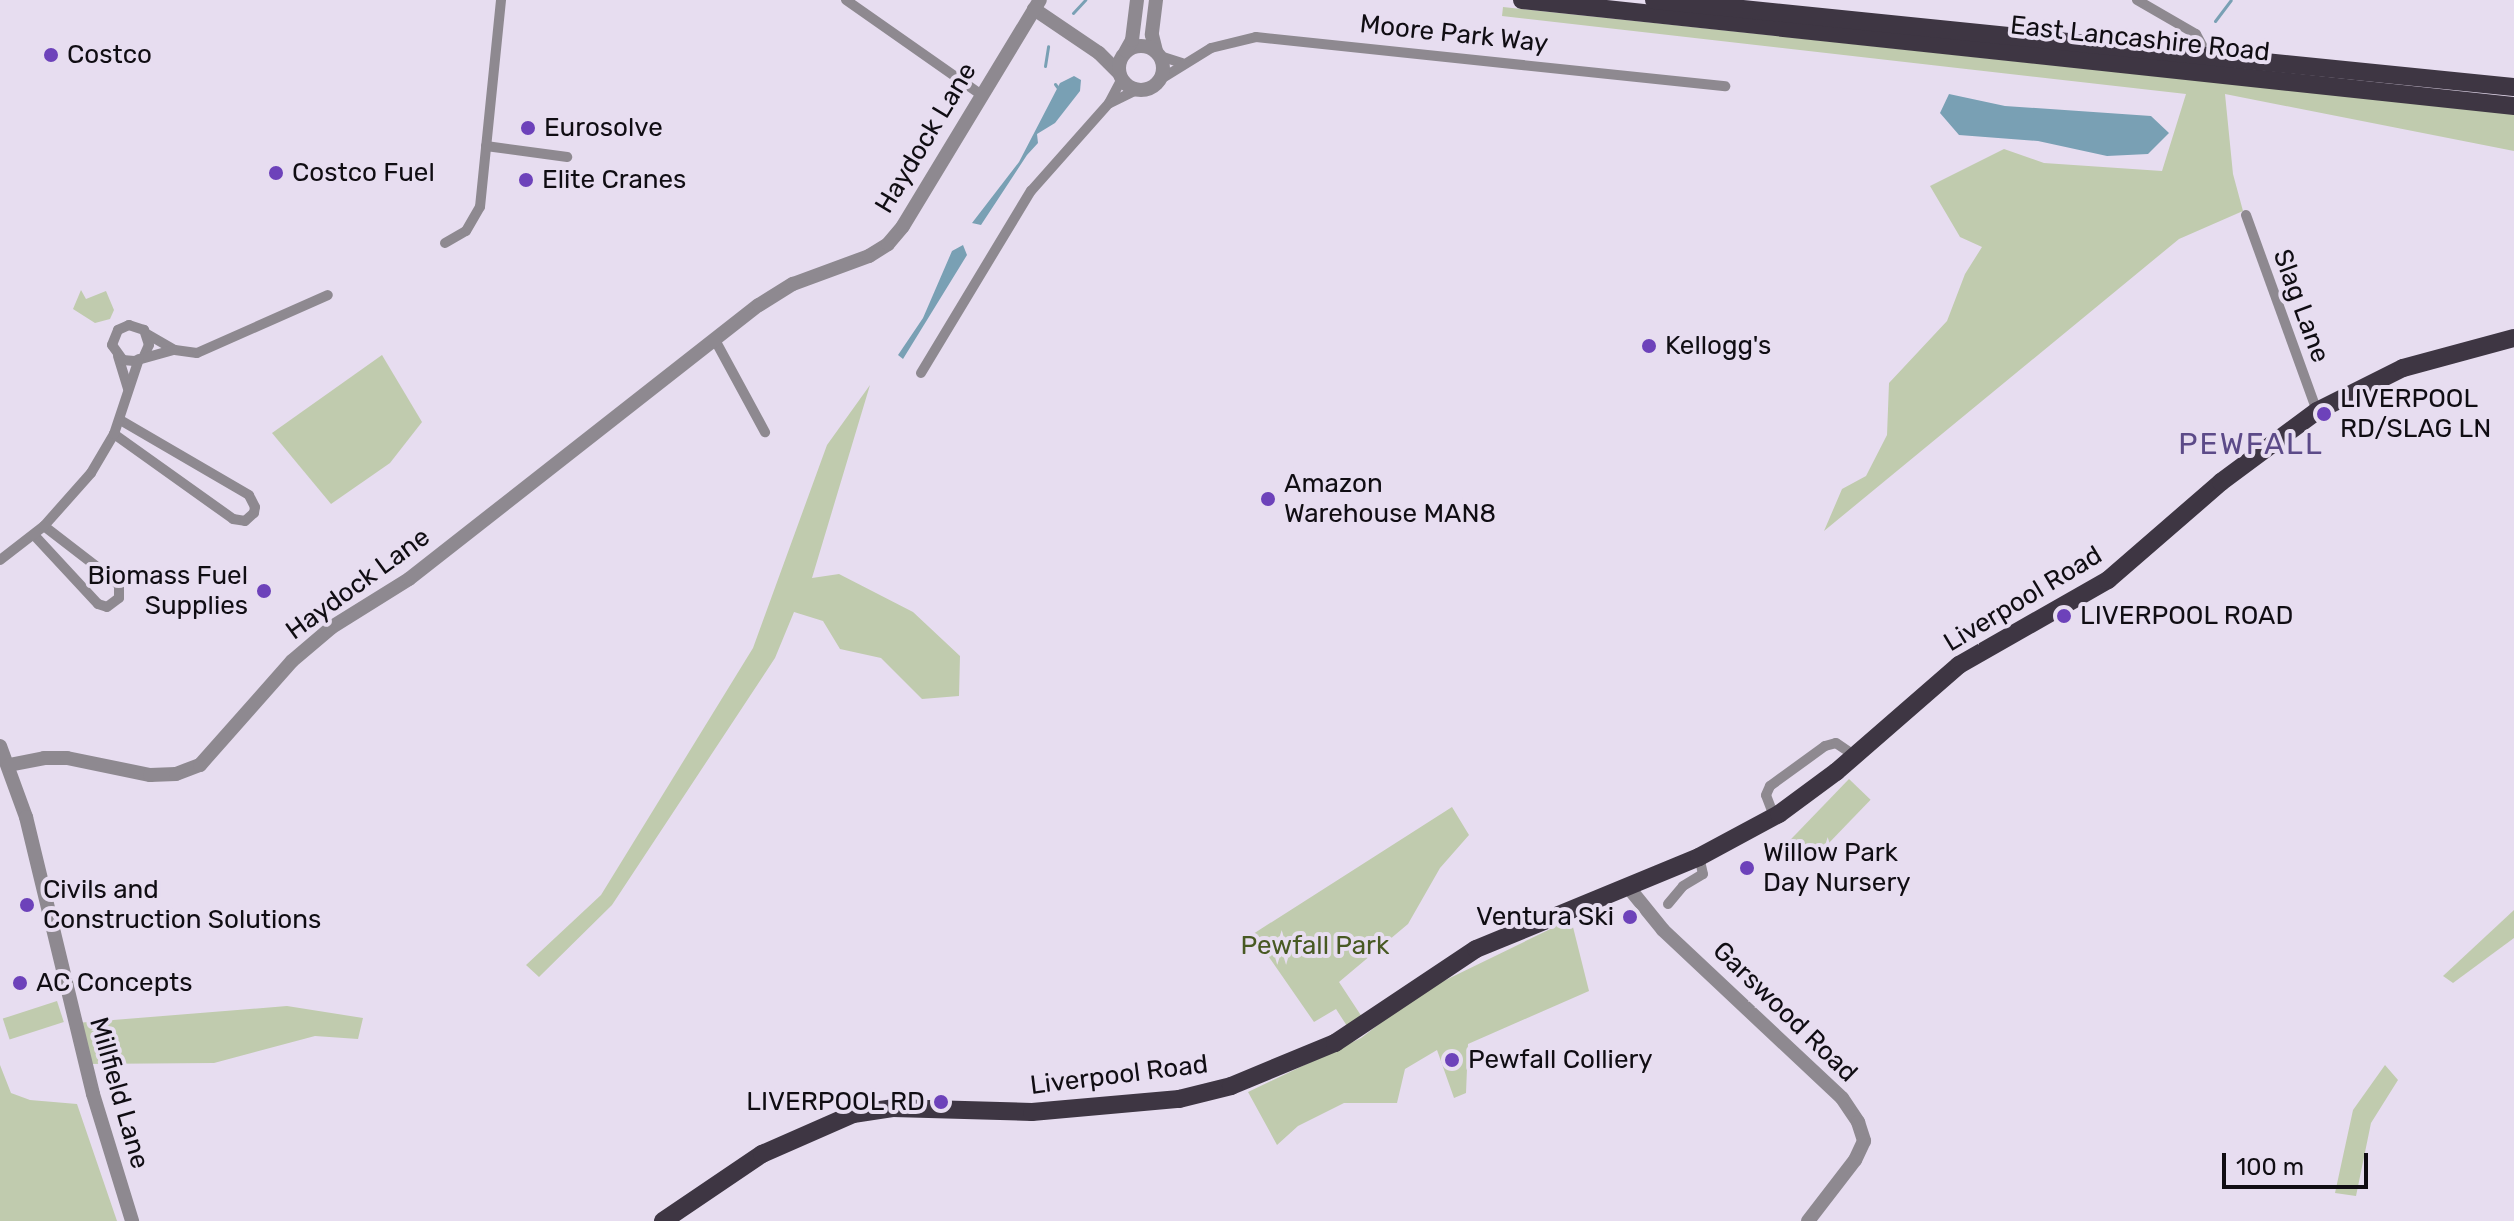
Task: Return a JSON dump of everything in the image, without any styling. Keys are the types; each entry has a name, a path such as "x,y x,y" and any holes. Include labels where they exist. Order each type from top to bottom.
{"highway":[{"name":"East Lancashire Road","path":"1522,0 2514,87"},
{"name":"East Lancashire Road","path":"1654,0 2214,61 2514,106"},
{"name":"Liverpool Road","path":"663,1221 762,1154 832,1121 868,1110 1065,1111 1157,1102 1231,1086 1345,1037 1476,949 1699,857 1774,816 1855,756 1959,665 2078,599 2118,573 2221,482 2317,411 2403,368 2514,338"}],"street":[{"path":"445,243 466,231 476,216 501,0"},
{"path":"846,0 980,94"},
{"path":"921,373 1031,191 1109,103 1121,76 1124,54 1132,40 1137,0"},
{"path":"1109,103 1137,90 1153,87 1161,79 1164,67 1152,35 1156,0"},
{"path":"2137,0 2196,34 2214,61"},
{"name":"Haydock Lane","path":"9,765 44,758 67,758 150,775 176,774 200,765 292,661 332,627 409,579 715,340 793,284 869,256 888,244 903,226 980,94 1037,5 1099,53 1121,76"},
{"name":"Moore Park Way","path":"1161,79 1182,63 1228,42 1256,37 1725,86"},
{"path":"1099,53 1124,54 1137,46 1182,63"},
{"path":"1121,76 1137,90"},
{"path":"486,146 567,157"},
{"name":"Slag Lane","path":"2246,215 2317,411"},
{"path":"118,356 128,361 175,350 203,351 328,295"},
{"path":"128,388 112,339 119,329 134,325 175,350"},
{"path":"0,560 44,526 91,473 120,420 128,388 149,345 147,334"},
{"path":"715,340 765,432"},
{"path":"114,434 233,519 245,521 254,513 255,507 249,495 120,420"},
{"path":"34,535 98,604 107,607 119,598 119,586 114,580 44,526"},
{"path":"1774,816 1766,795 1770,786 1825,746 1836,743 1855,756"},
{"name":"Millfield Lane","path":"0,746 26,817 93,1094 132,1221"},
{"path":"1682,906 1671,901 1683,886 1703,874 1699,857"},
{"name":"Garswood Road","path":"1629,888 1663,930 1842,1098 1858,1122 1864,1141 1855,1160 1808,1221"}],"green space":[{"path":"1503,7 2514,114 2514,151 2225,94 2233,174 2243,211 2179,239 1824,531 1842,489 1866,476 1887,435 1889,383 1947,321 1965,274 1982,247 1960,237 1930,186 2004,149 2044,163 2162,171 2186,94 1502,16"},
{"path":"81,290 86,299 106,291 114,310 110,319 95,323 73,309"},
{"path":"382,355 422,422 390,463 331,504 272,433"},
{"path":"870,385 812,578 839,574 913,612 960,656 959,696 922,699 881,658 840,649 823,621 794,612 775,658 612,905 539,977 526,965 601,895 753,648 827,445"},
{"path":"1849,779 1871,800 1812,861 1790,840"},
{"name":"Pewfall Park","path":"1452,807 1469,835 1440,868 1408,924 1339,982 1362,1017 1347,1026 1336,1009 1314,1022 1253,934"},
{"path":"2514,910 2514,938 2453,983 2443,976"},
{"path":"1571,919 1589,991 1468,1044 1466,1093 1454,1098 1437,1050 1405,1069 1397,1103 1344,1103 1298,1126 1277,1145 1248,1092 1361,1038 1421,992"},
{"path":"57,1001 64,1022 10,1040 3,1019"},
{"path":"287,1006 363,1018 358,1039 315,1036 214,1063 85,1064 76,1023"},
{"path":"0,1065 11,1093 30,1100 77,1104 117,1221 0,1221"},
{"path":"2385,1065 2398,1080 2371,1123 2356,1196 2335,1193 2353,1110"}],"water":[{"path":"1074,76 1081,80 1080,91 1055,123 1037,134 1038,143 981,225 972,223 1019,162 1060,83"},
{"path":"1949,94 2005,106 2151,116 2169,133 2148,154 2107,156 2038,141 1959,135 1940,113"},
{"path":"963,245 967,255 903,359 898,355 923,318 952,251"}],"waterway":[{"path":"1073,13 1085,0"},
{"path":"2215,21 2231,0"},
{"path":"1045,66 1048,46"},
{"path":"1055,84 1058,88"}],"place":[{"name":"Costco","path":"51,55"},
{"name":"Eurosolve","path":"528,128"},
{"name":"Costco Fuel","path":"276,173"},
{"name":"Elite Cranes","path":"526,180"},
{"name":"Kellogg's","path":"1649,346"},
{"name":"LIVERPOOL RD/SLAG LN","path":"2324,414"},
{"name":"Amazon Warehouse MAN8","path":"1268,499"},
{"name":"Biomass Fuel Supplies","path":"264,591"},
{"name":"LIVERPOOL ROAD","path":"2064,616"},
{"name":"Willow Park Day Nursery","path":"1747,868"},
{"name":"Civils and Construction Solutions","path":"27,905"},
{"name":"Ventura Ski","path":"1630,917"},
{"name":"AC Concepts","path":"20,983"},
{"name":"Pewfall Colliery","path":"1452,1060"},
{"name":"LIVERPOOL RD","path":"941,1102"}],"district":[{"name":"PEWFALL","path":"2251,444"}]}
